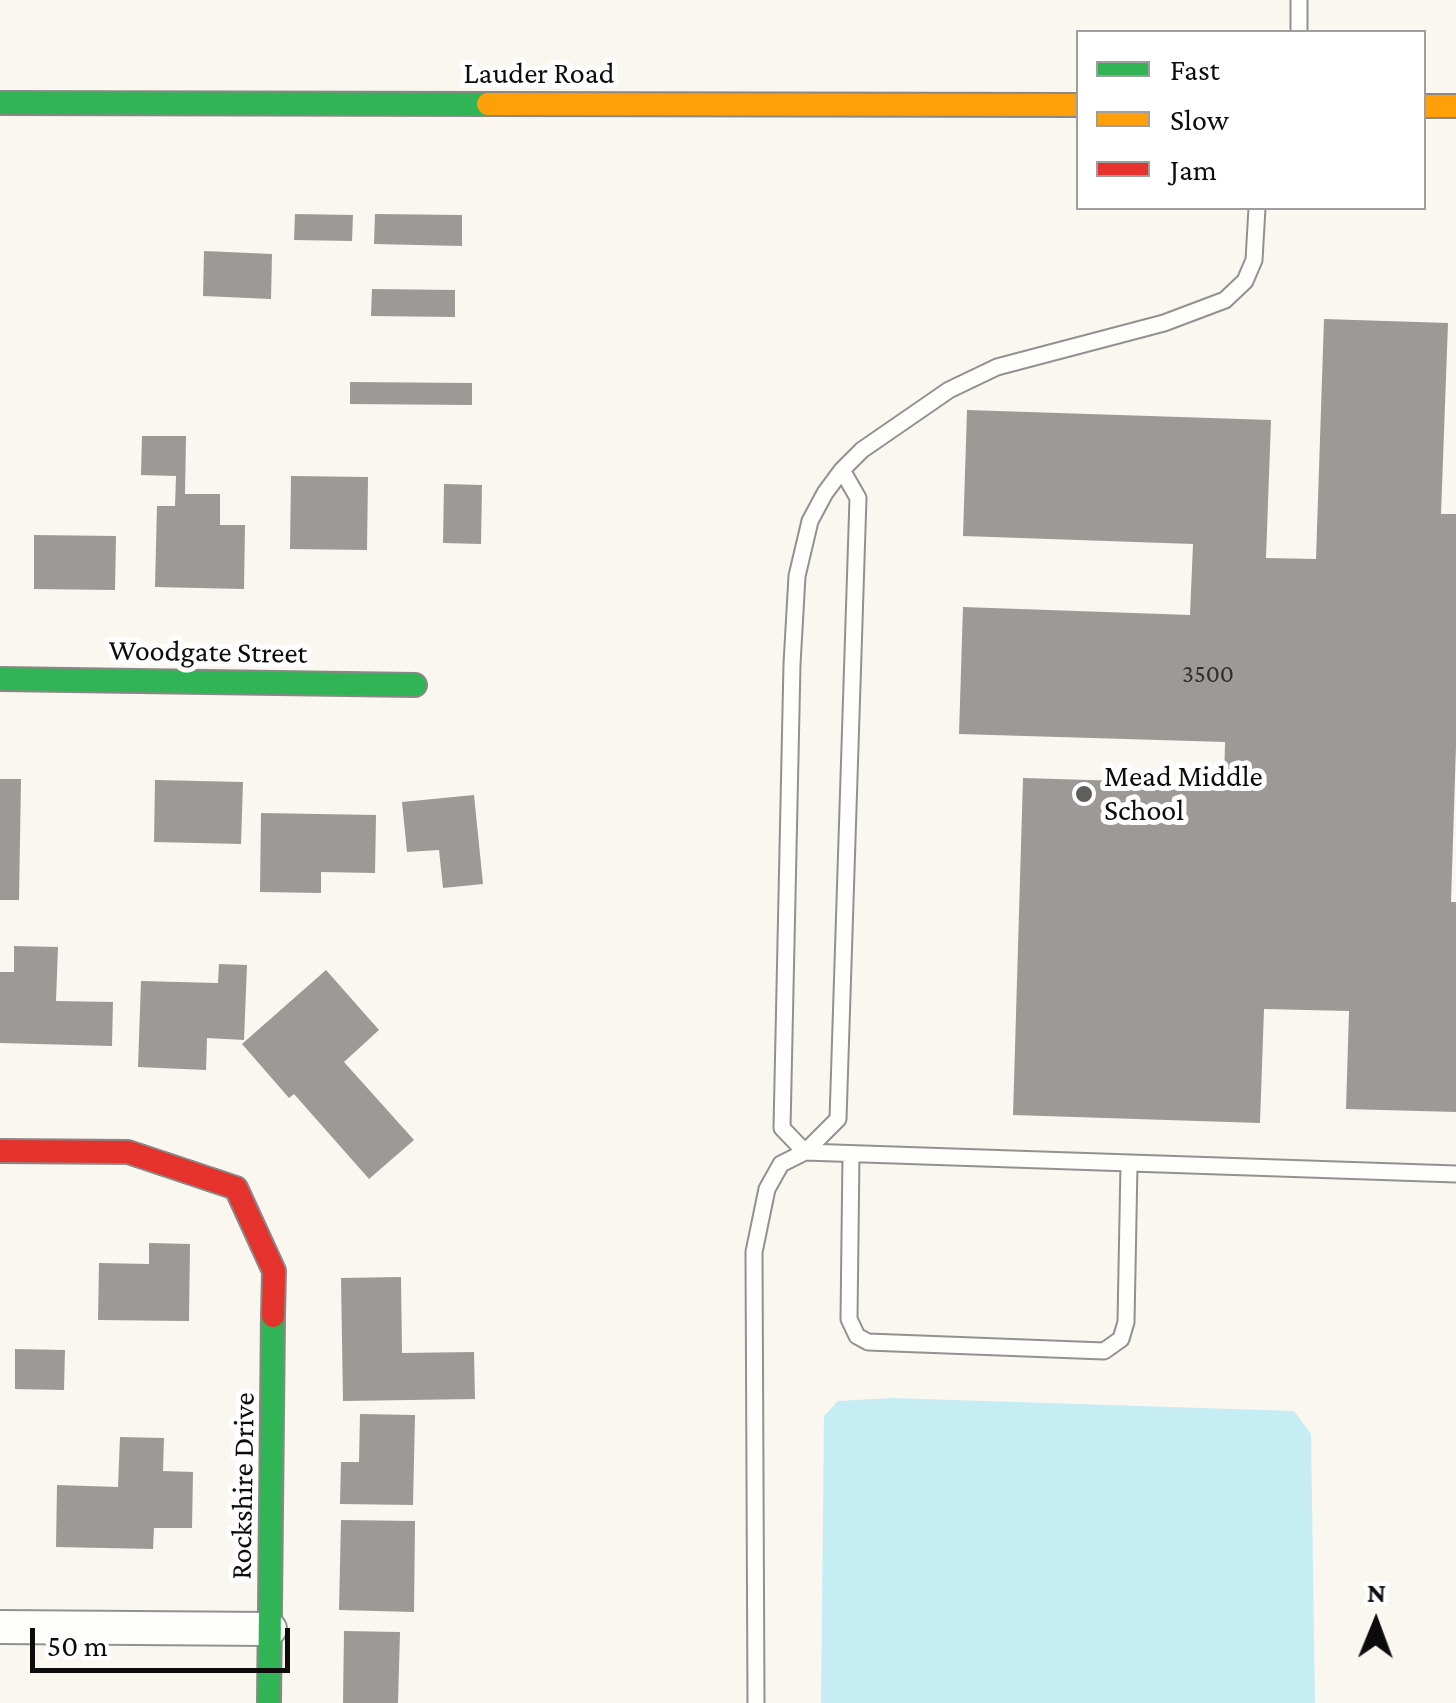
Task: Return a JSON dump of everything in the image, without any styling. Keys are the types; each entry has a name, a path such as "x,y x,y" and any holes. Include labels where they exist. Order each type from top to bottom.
{"street":[{"name":"Lauder Road","path":"0,103 1076,106"},
{"path":"1426,106 1456,106"},
{"name":"Woodgate Street","path":"0,679 415,685"},
{"name":"Rockshire Drive","path":"0,1151 128,1152 236,1188 274,1271 269,1703"},
{"path":"0,1627 270,1629"}],"lane":[{"path":"1299,0 1299,30"},
{"path":"1257,210 1254,260 1245,281 1225,300 1164,323 997,367 948,390 862,450 842,470 810,521 796,594 782,1128 805,1152 1456,1174"},
{"path":"756,1703 754,1252 767,1189 781,1164 805,1152 838,1119 858,498 842,470"},
{"path":"852,1154 848,1319 857,1336 868,1342 1104,1351 1120,1339 1126,1322 1129,1164"}],"water":[{"path":"892,1398 1294,1411 1311,1434 1315,1703 821,1703 824,1416 838,1401"}],"building":[{"path":"295,214 353,215 352,241 294,240"},
{"path":"375,214 462,215 462,246 374,244"},
{"path":"204,251 272,254 271,299 203,296"},
{"path":"372,289 455,290 455,317 371,316"},
{"path":"1324,319 1448,323 1441,514 1456,514 1451,902 1456,902 1456,1112 1346,1109 1349,1011 1264,1009 1260,1123 1013,1115 1023,778 1224,784 1225,742 959,734 963,607 1190,615 1193,544 963,536 967,410 1271,420 1266,558 1316,559"},
{"path":"350,382 472,383 472,405 350,404"},
{"path":"142,436 186,436 185,494 220,494 220,525 245,525 244,589 155,587 157,506 175,506 176,476 141,475"},
{"path":"291,476 368,477 367,550 290,549"},
{"path":"444,484 482,485 481,544 443,543"},
{"path":"34,535 116,536 115,590 34,589"},
{"path":"0,779 21,779 19,900 0,900"},
{"path":"155,780 243,782 241,844 154,842"},
{"path":"474,795 483,884 443,888 439,850 407,852 402,802"},
{"path":"261,813 376,815 375,873 321,872 321,893 260,892"},
{"path":"14,946 58,947 56,1001 113,1002 112,1046 0,1043 0,972 14,972"},
{"path":"219,964 247,965 244,1040 207,1038 206,1070 138,1067 141,981 218,983"},
{"path":"326,970 379,1030 344,1062 414,1140 369,1179 294,1094 289,1098 242,1044"},
{"path":"149,1243 190,1244 189,1321 98,1320 99,1263 149,1264"},
{"path":"401,1277 402,1353 474,1352 475,1399 343,1401 341,1278"},
{"path":"15,1349 65,1350 64,1390 15,1389"},
{"path":"360,1414 415,1415 413,1505 340,1504 341,1462 359,1462"},
{"path":"120,1437 164,1438 163,1471 193,1472 192,1528 154,1528 153,1549 56,1547 57,1485 118,1487"},
{"path":"341,1520 415,1521 414,1612 339,1610"},
{"path":"344,1631 400,1632 398,1703 343,1703"}],"traffic: fast":[{"path":"0,103 488,104"},
{"path":"0,679 415,685"},
{"path":"269,1703 273,1316"}],"traffic: slow":[{"path":"488,104 1076,105"},
{"path":"1426,106 1456,106"}],"traffic: jam":[{"path":"0,1151 128,1152 236,1188 274,1271 273,1316"}],"place":[{"name":"Mead Middle School","path":"1084,794"}]}
